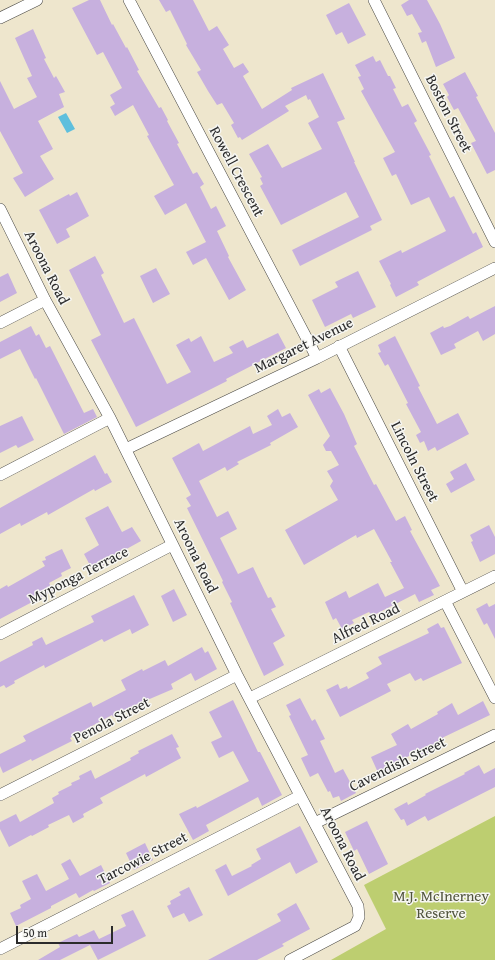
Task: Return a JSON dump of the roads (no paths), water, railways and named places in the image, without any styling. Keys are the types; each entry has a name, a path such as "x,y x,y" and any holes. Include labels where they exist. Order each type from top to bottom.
{"street":[{"path":"0,18 37,0"},
{"name":"Rowell Crescent","path":"130,0 317,358"},
{"name":"Boston Street","path":"374,0 495,242"},
{"name":"Aroona Road","path":"0,209 45,300 126,449 172,546 358,906 359,917 356,926 290,960"},
{"name":"Margaret Avenue","path":"126,449 317,358 495,268"},
{"path":"0,323 45,300"},
{"name":"Lincoln Street","path":"339,346 463,592"},
{"path":"0,475 110,418"},
{"name":"Myponga Terrace","path":"0,634 172,546"},
{"name":"Alfred Road","path":"250,698 495,576"},
{"path":"445,602 495,698"},
{"name":"Penola Street","path":"0,795 237,674"},
{"name":"Cavendish Street","path":"315,823 495,735"},
{"name":"Tarcowie Street","path":"0,949 300,796"}],"water":[{"path":"66,113 75,129 67,133 58,117"}],"park label":[{"name":"M.J. McInerney Reserve","path":"441,906"}]}
